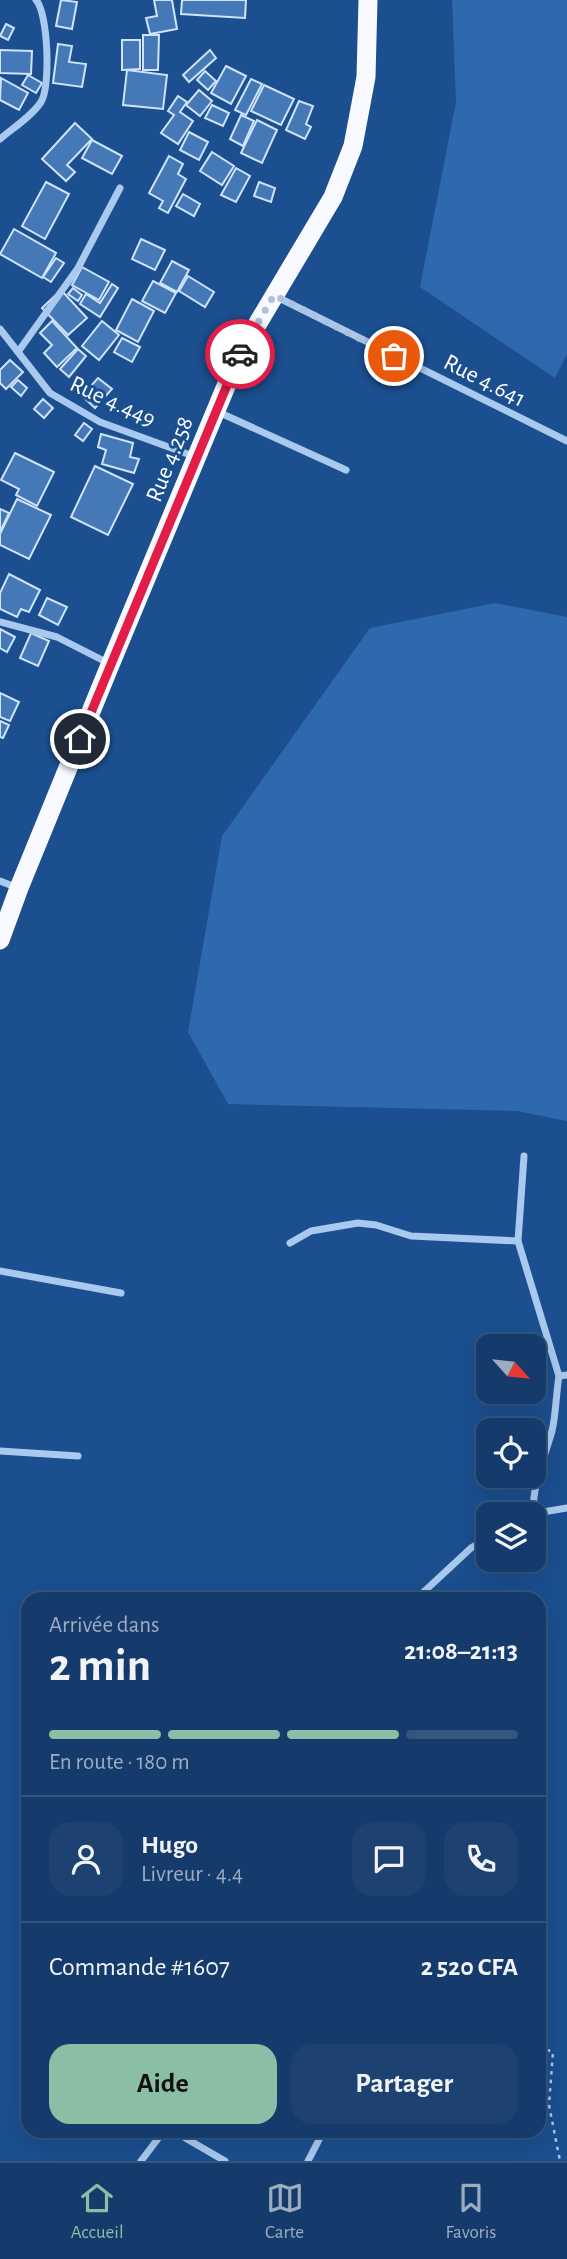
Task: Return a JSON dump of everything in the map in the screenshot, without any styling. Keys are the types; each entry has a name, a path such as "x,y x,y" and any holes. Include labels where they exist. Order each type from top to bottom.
{"highway":[{"name":"Rue 4.258","path":"0,940 110,665 239,355 333,197 354,146 366,77 368,0"}],"street":[{"path":"0,139 40,104 48,82 42,8 36,0"},
{"path":"18,352 78,268 120,188"},
{"name":"Rue 4.641","path":"274,295 567,441"},
{"name":"Rue 4.449","path":"0,328 50,393 100,422 196,458"},
{"path":"215,411 346,470"},
{"path":"0,622 57,637 110,665"},
{"path":"0,881 19,888"},
{"path":"524,1156 518,1241 563,1375 553,1428 538,1473 533,1502"},
{"path":"290,1243 311,1231 358,1223 376,1225 411,1236 518,1241"},
{"path":"0,1271 121,1293"},
{"path":"0,1451 78,1456"},
{"path":"546,1511 567,1508"},
{"path":"424,1592 476,1545"},
{"path":"141,2161 158,2138"},
{"path":"185,2138 225,2161"},
{"path":"308,2161 320,2138"}],"path":[{"path":"546,2050 553,2052 549,2105 560,2161"}],"shaded area":[{"path":"452,0 567,0 567,354 555,378 420,287 456,102"},
{"path":"495,603 567,617 567,1121 517,1111 228,1104 188,1032 222,836 370,628"}],"building":[{"path":"61,0 77,2 72,29 56,26"},
{"path":"154,0 172,0 177,29 150,34 146,18 157,16"},
{"path":"182,0 246,0 245,18 181,14"},
{"path":"6,24 14,28 8,40 0,36"},
{"path":"143,35 159,35 158,70 143,70"},
{"path":"122,40 140,40 140,69 122,70"},
{"path":"58,44 72,46 69,62 86,64 82,87 53,83"},
{"path":"0,50 32,51 31,74 0,73"},
{"path":"210,50 216,58 189,82 183,75"},
{"path":"226,66 246,76 231,104 211,93"},
{"path":"127,70 167,75 163,109 123,105"},
{"path":"205,71 216,81 208,90 197,80"},
{"path":"28,75 42,83 36,93 22,85"},
{"path":"1,78 28,93 19,110 0,100"},
{"path":"251,79 262,84 246,115 235,110"},
{"path":"264,85 294,99 281,125 251,111"},
{"path":"199,90 212,101 200,116 186,105"},
{"path":"178,96 187,102 180,112 193,121 178,144 161,133 174,115 168,111"},
{"path":"299,101 313,106 306,124 311,127 305,139 286,130"},
{"path":"212,105 229,113 223,126 205,118"},
{"path":"241,115 254,121 243,146 230,139"},
{"path":"257,120 277,130 262,163 241,153"},
{"path":"75,123 92,139 67,165 75,172 66,181 42,159"},
{"path":"189,132 208,142 199,160 180,150"},
{"path":"92,140 122,156 112,174 82,158"},
{"path":"212,152 234,166 222,185 200,171"},
{"path":"169,156 183,164 178,174 186,179 168,213 159,208 163,201 149,193"},
{"path":"236,168 250,176 236,202 221,195"},
{"path":"46,182 69,194 45,239 22,226"},
{"path":"259,182 275,188 271,202 254,196"},
{"path":"183,194 200,204 194,216 176,206"},
{"path":"14,229 56,253 42,278 0,254"},
{"path":"141,239 165,250 155,270 132,259"},
{"path":"56,258 64,263 51,282 43,277"},
{"path":"172,261 189,270 177,292 160,283"},
{"path":"82,267 109,282 99,300 72,285"},
{"path":"188,276 214,292 205,307 179,291"},
{"path":"153,281 176,293 165,313 142,301"},
{"path":"112,284 118,288 100,317 80,304 86,294 100,303"},
{"path":"73,288 82,295 78,301 68,294"},
{"path":"61,290 87,318 68,335 42,308"},
{"path":"132,299 154,311 138,342 116,330"},
{"path":"52,321 77,348 57,367 44,353 52,345 40,333"},
{"path":"102,321 119,335 99,360 82,346"},
{"path":"122,338 140,347 132,362 114,352"},
{"path":"78,349 86,356 69,377 60,369"},
{"path":"10,360 23,372 6,389 0,383 0,370"},
{"path":"98,378 112,389 95,408 82,396"},
{"path":"18,380 27,388 21,396 11,387"},
{"path":"43,399 53,408 44,418 34,409"},
{"path":"84,423 92,429 83,441 75,435"},
{"path":"101,434 133,443 130,457 139,459 134,473 102,464 106,450 98,447"},
{"path":"15,453 54,472 37,506 16,495 19,489 1,480"},
{"path":"95,466 133,484 108,535 71,517"},
{"path":"17,499 51,515 29,559 0,545 0,534"},
{"path":"0,509 9,513 0,532"},
{"path":"9,574 40,590 29,612 21,609 17,617 0,609 0,593"},
{"path":"47,598 67,607 58,625 39,615"},
{"path":"0,629 15,637 7,652 0,648"},
{"path":"31,633 49,641 38,666 20,658"},
{"path":"0,693 19,702 10,721 0,717"},
{"path":"0,721 9,725 3,738 0,737"}],"way so far":[{"path":"240,354 274,295 394,356"}],"route":[{"path":"80,739 240,354"}]}
